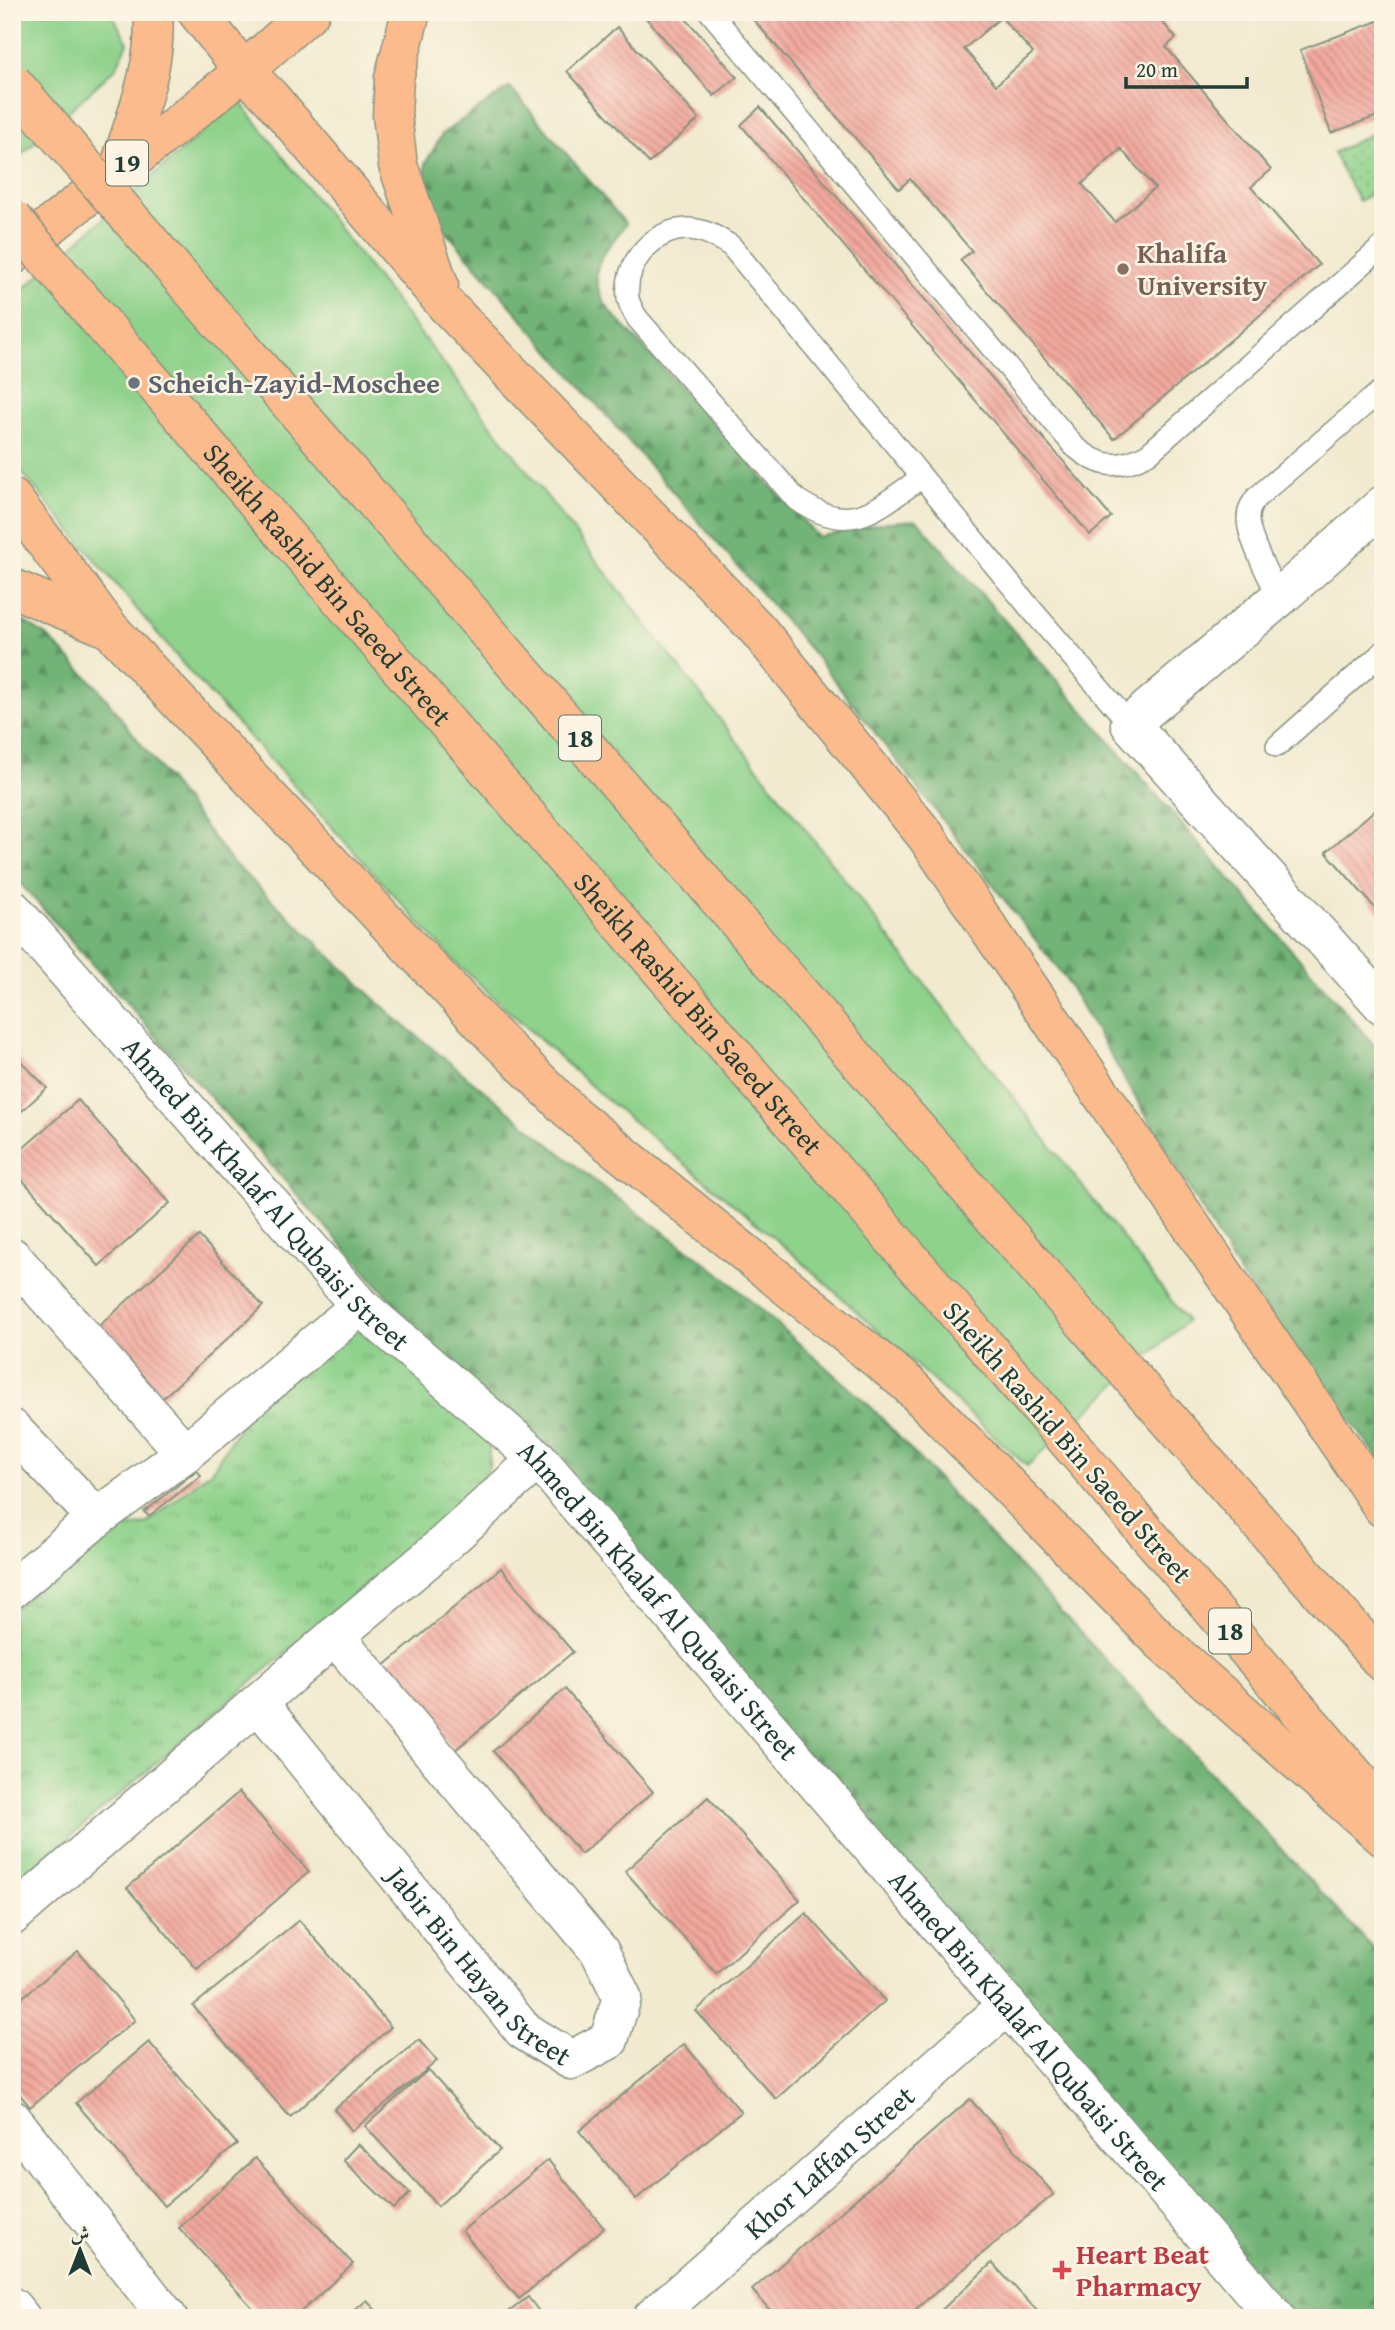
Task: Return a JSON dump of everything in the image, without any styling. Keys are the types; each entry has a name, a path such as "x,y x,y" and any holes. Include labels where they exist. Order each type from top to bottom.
{"main road":[{"path":"119,169 152,60 155,33 153,12"},
{"path":"197,12 244,71 445,303 758,630 926,836 1383,1508"},
{"name":"19","path":"12,256 244,71 310,12"},
{"path":"411,12 394,78 392,115 398,165 445,303"},
{"name":"18","path":"12,82 1147,1395 1383,1663"},
{"name":"Sheikh Rashid Bin Saeed Street","path":"12,219 1383,1808"},
{"path":"12,498 110,629 485,1026 575,1116 908,1384 1162,1642 1383,1837"},
{"path":"12,588 110,629"}],"street":[{"path":"1383,505 1279,598 1130,724 1383,1005"},
{"name":"Ahmed Bin Khalaf Al Qubaisi Street","path":"12,909 360,1306 538,1460 1276,2318"},
{"path":"12,1257 186,1453"},
{"path":"12,1589 97,1518 186,1453 360,1306"},
{"path":"12,1429 97,1518"},
{"path":"12,1916 425,1561 538,1460"},
{"name":"Jabir Bin Hayan Street","path":"258,1703 523,2030 571,2060 609,2040 622,1997 600,1952 335,1636"},
{"name":"Khor Laffan Street","path":"652,2318 1007,2005"},
{"path":"12,2119 168,2318"},
{"path":"12,2307 21,2318"}],"lane":[{"path":"710,12 1074,446 1089,459 1109,465 1130,464 1148,454 1383,246"},
{"path":"922,477 871,513 852,518 831,517 812,511 796,499 637,318 628,300 628,280 635,261 647,245 667,233 690,229 712,234 731,246 1130,724"},
{"path":"1279,598 1251,533 1248,516 1250,507 1256,498 1383,389"},
{"path":"1278,746 1383,653"}],"green space":[{"path":"12,12 111,12 128,43 116,68 12,163"},
{"path":"510,87 626,224 603,256 596,275 597,286 610,311 818,537 887,522 917,520 1383,1055 1383,1464 1239,1273 1065,978 813,653 443,228 427,194 425,164 443,133"},
{"path":"239,100 1187,1321 1027,1466 791,1252 600,1094 455,962 189,671 12,461 12,299"},
{"path":"1383,128 1383,187 1359,201 1333,153"},
{"path":"12,614 47,636 98,688 232,862 395,1018 596,1182 717,1271 871,1407 1383,1959 1383,2318 1296,2318 12,874"},
{"path":"357,1328 477,1419 489,1443 489,1467 477,1490 12,1886 12,1610 105,1533 146,1524 213,1469 249,1411"}],"building":[{"path":"641,12 680,12 737,77 714,96"},
{"path":"747,12 1154,12 1176,38 1166,47 1271,170 1251,187 1319,265 1114,439 960,260 972,251 910,179 899,189","holes":["1001,17 1033,53 996,85 964,49","1121,149 1155,188 1115,222 1082,184"]},
{"path":"1383,19 1383,114 1331,133 1300,50"},
{"path":"617,27 699,119 649,163 567,71"},
{"path":"760,107 1111,517 1090,535 741,125"},
{"path":"1383,803 1383,917 1326,852"},
{"path":"12,1052 47,1088 12,1120"},
{"path":"78,1100 170,1203 99,1266 12,1168 12,1158"},
{"path":"199,1236 263,1306 154,1406 89,1335"},
{"path":"197,1470 201,1476 149,1516 144,1512"},
{"path":"501,1568 573,1652 455,1750 384,1666"},
{"path":"565,1689 653,1792 581,1854 493,1751"},
{"path":"239,1792 309,1872 197,1969 127,1888"},
{"path":"708,1797 800,1900 716,1974 625,1871"},
{"path":"806,1913 885,2001 776,2099 696,2011"},
{"path":"299,1920 391,2027 290,2117 193,2006"},
{"path":"78,1951 135,2020 30,2107 12,2085 12,2006"},
{"path":"419,2040 437,2061 352,2131 334,2109"},
{"path":"149,2042 237,2144 164,2206 76,2103"},
{"path":"684,2044 741,2112 636,2199 579,2131"},
{"path":"428,2070 500,2150 438,2206 365,2126"},
{"path":"970,2099 1054,2194 905,2318 777,2318 752,2290"},
{"path":"358,2144 410,2193 394,2209 343,2160"},
{"path":"255,2158 353,2264 294,2318 262,2318 179,2228"},
{"path":"548,2160 604,2228 519,2299 462,2231"},
{"path":"992,2263 1044,2318 933,2318"},
{"path":"528,2297 544,2318 501,2318"},
{"path":"367,2300 382,2318 346,2318"}],"place":[{"name":"Khalifa University","path":"1123,269"},
{"name":"Scheich-Zayid-Moschee","path":"134,383"},
{"name":"Heart Beat Pharmacy","path":"1062,2270"}]}
